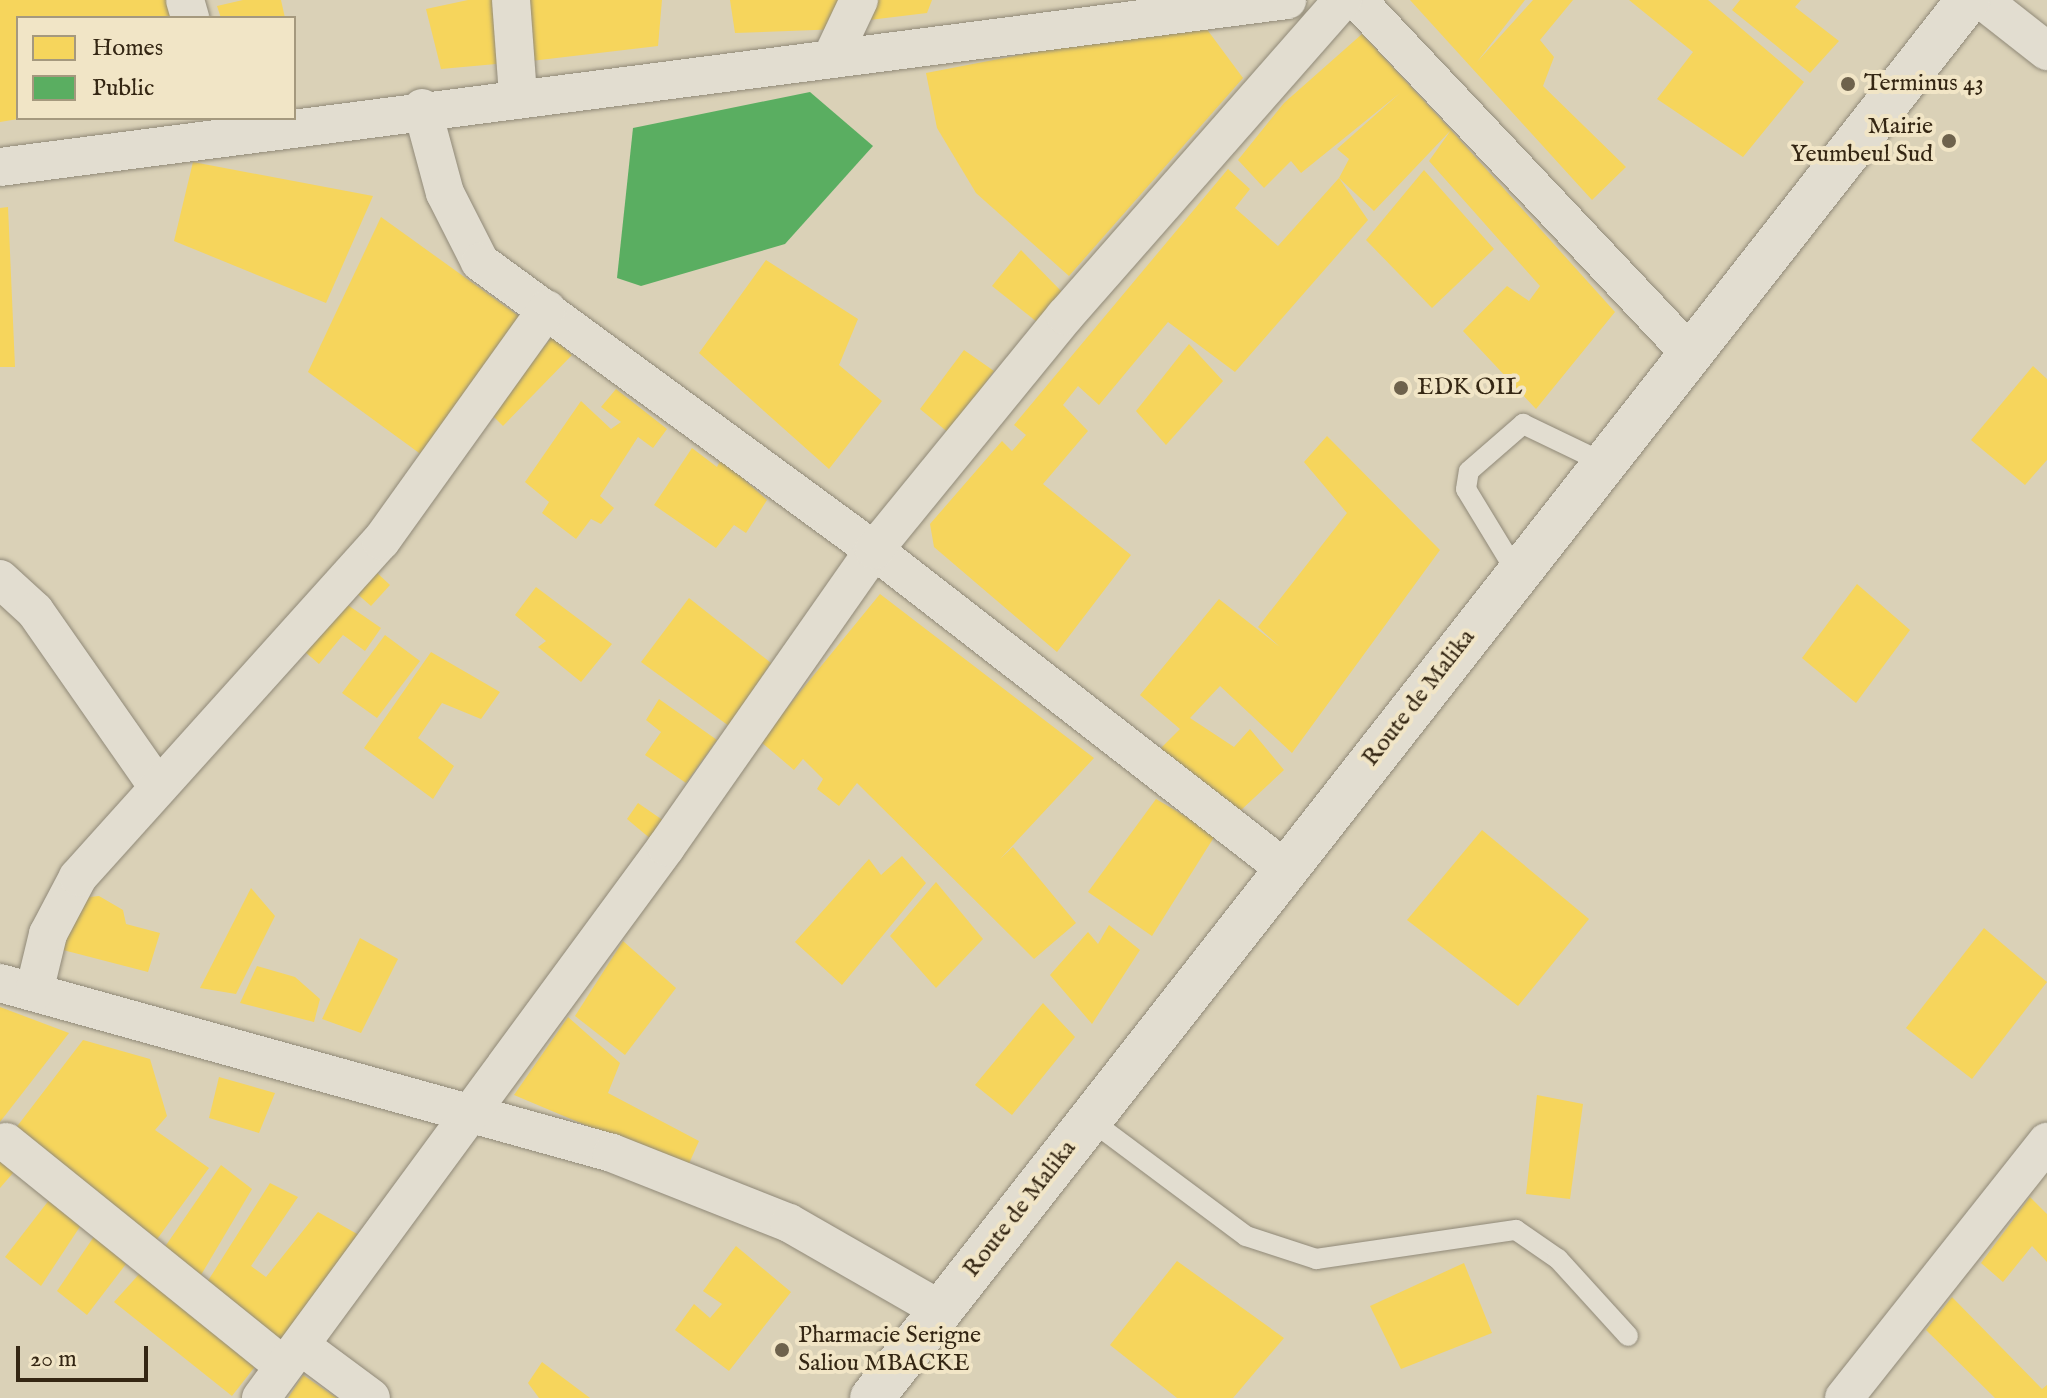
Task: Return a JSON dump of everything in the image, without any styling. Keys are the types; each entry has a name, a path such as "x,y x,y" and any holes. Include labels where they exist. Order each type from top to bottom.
{"main road":[{"name":"Route de Malika","path":"872,1398 1284,868 1968,0"}],"street":[{"path":"511,0 518,96"},
{"path":"833,55 859,0"},
{"path":"296,120 422,108 1287,0"},
{"path":"261,1398 471,1117 874,550 1065,316 1343,0"},
{"path":"1357,0 1690,353"},
{"path":"1982,0 2047,51"},
{"path":"422,108 445,193 480,262 874,550 1284,868"},
{"path":"0,167 216,127 292,120"},
{"path":"547,309 381,541 300,636 155,783 78,877 17,988 386,1085 471,1117 559,1137 693,1183 789,1223 941,1310"},
{"path":"0,579 35,611 155,783"},
{"path":"6,1142 292,1356 371,1398"},
{"path":"1844,1398 2040,1167"}],"lane":[{"path":"1517,573 1466,489 1469,471 1523,424 1604,463"},
{"path":"1089,1119 1246,1236 1316,1259 1516,1230 1558,1259 1628,1336"}],"building: Homes":[{"path":"0,0 171,0 174,16 16,16 16,119 0,122"},
{"path":"243,0 281,0 285,16 220,16 217,6"},
{"path":"468,0 494,0 507,63 441,69 426,9"},
{"path":"529,0 662,0 658,46 531,61"},
{"path":"730,0 850,0 841,29 735,33"},
{"path":"871,0 932,0 927,13 861,21"},
{"path":"1410,0 1525,0 1477,62 1533,0 1573,0 1540,40 1554,57 1543,86 1626,167 1592,200"},
{"path":"1629,0 1708,0 1804,82 1743,157 1657,99 1693,52"},
{"path":"1740,0 1801,0 1795,7 1839,41 1810,73 1732,10"},
{"path":"1200,20 1243,78 1069,276 976,193 937,128 926,73"},
{"path":"1362,34 1451,130 1374,211 1339,178 1349,159 1337,149 1400,93 1301,173 1291,161 1264,188 1238,160 1284,103"},
{"path":"1451,130 1615,312 1536,409 1463,331 1507,286 1529,301 1540,286 1429,161"},
{"path":"193,162 373,196 326,303 174,241"},
{"path":"1228,169 1250,189 1235,208 1278,246 1339,178 1368,220 1235,372 1168,322 1099,405 1078,386 1063,405 1088,431 1043,484 1131,555 1057,652 934,547 930,524 1002,441 1012,451 1026,435 1014,425"},
{"path":"1424,170 1494,249 1432,308 1366,240"},
{"path":"8,207 15,367 0,367 0,208"},
{"path":"381,217 527,322 426,458 308,372"},
{"path":"1021,250 1063,293 1037,322 992,286"},
{"path":"766,260 858,319 839,365 882,401 829,469 699,353"},
{"path":"552,337 572,355 503,426 490,413"},
{"path":"1189,344 1223,381 1166,445 1136,411"},
{"path":"964,350 994,371 950,434 920,409"},
{"path":"2033,366 2047,379 2047,460 2025,485 1971,440"},
{"path":"616,389 667,429 653,448 638,437 600,496 614,508 601,524 591,519 576,539 542,513 549,502 525,482 581,401 611,429 621,422 601,407"},
{"path":"1327,436 1440,550 1292,753 1220,686 1190,718 1234,747 1250,729 1284,770 1240,811 1160,749 1180,729 1140,695 1219,599 1280,647 1258,627 1347,513 1304,462"},
{"path":"692,448 717,467 721,459 767,500 746,533 734,525 716,548 654,505"},
{"path":"374,570 390,585 371,606 354,591"},
{"path":"1857,584 1910,630 1856,703 1802,658"},
{"path":"536,587 612,644 581,682 538,647 546,641 515,615"},
{"path":"880,594 1094,758 1000,859 1013,847 1076,923 1034,959 857,783 839,806 817,789 823,779 803,759 794,770 760,741"},
{"path":"689,598 771,663 729,726 641,662"},
{"path":"342,601 381,628 365,651 343,635 319,664 304,651"},
{"path":"385,635 420,661 377,718 342,693"},
{"path":"431,652 500,692 481,719 442,703 418,738 454,766 433,799 364,748"},
{"path":"659,699 717,740 686,783 645,755 661,732 646,720"},
{"path":"1156,799 1216,834 1152,936 1088,892"},
{"path":"638,803 664,821 652,840 627,819"},
{"path":"1482,830 1589,919 1518,1006 1407,920"},
{"path":"902,856 926,883 842,985 795,942 869,859 881,875"},
{"path":"936,882 983,939 936,988 890,936"},
{"path":"251,888 275,916 236,994 200,988"},
{"path":"99,896 123,910 126,924 160,933 148,972 63,950 81,898"},
{"path":"1109,925 1140,950 1092,1024 1050,975 1088,932 1098,944"},
{"path":"1984,928 2047,982 1972,1079 1906,1028"},
{"path":"360,938 398,959 361,1033 322,1019"},
{"path":"623,941 676,988 625,1055 575,1016"},
{"path":"257,966 295,977 320,999 314,1022 240,1003"},
{"path":"1043,1003 1075,1037 1012,1115 975,1085"},
{"path":"0,1007 69,1033 0,1122"},
{"path":"568,1017 620,1063 608,1093 699,1141 687,1168 514,1095"},
{"path":"83,1040 150,1059 167,1116 155,1130 209,1168 155,1242 12,1133"},
{"path":"219,1077 275,1093 259,1133 209,1118"},
{"path":"1537,1095 1583,1104 1570,1199 1526,1194"},
{"path":"0,1144 19,1166 0,1188"},
{"path":"221,1165 252,1189 198,1280 162,1251"},
{"path":"270,1183 298,1197 251,1266 266,1277 318,1212 359,1235 280,1341 204,1287"},
{"path":"53,1195 83,1222 41,1286 5,1257"},
{"path":"2030,1197 2047,1214 2047,1262 2032,1246 2003,1282 1981,1263"},
{"path":"95,1235 126,1264 87,1315 57,1291"},
{"path":"736,1246 791,1292 729,1371 675,1330 694,1304 710,1318 722,1304 703,1291"},
{"path":"1177,1261 1284,1338 1233,1398 1177,1398 1110,1345"},
{"path":"1464,1263 1492,1333 1401,1369 1370,1306"},
{"path":"141,1272 257,1364 232,1396 114,1302"},
{"path":"1952,1297 2042,1389 2047,1385 2047,1398 1995,1398 1926,1330"},
{"path":"542,1362 590,1398 539,1398 528,1383"},
{"path":"303,1375 337,1398 288,1398"}],"building: Public":[{"path":"810,92 873,146 785,244 641,286 617,278 633,128"}],"place":[{"name":"Terminus 43","path":"1848,84"},
{"name":"Mairie Yeumbeul Sud","path":"1949,141"},
{"name":"EDK OIL","path":"1401,388"},
{"name":"Pharmacie Serigne Saliou MBACKE","path":"782,1350"}]}
